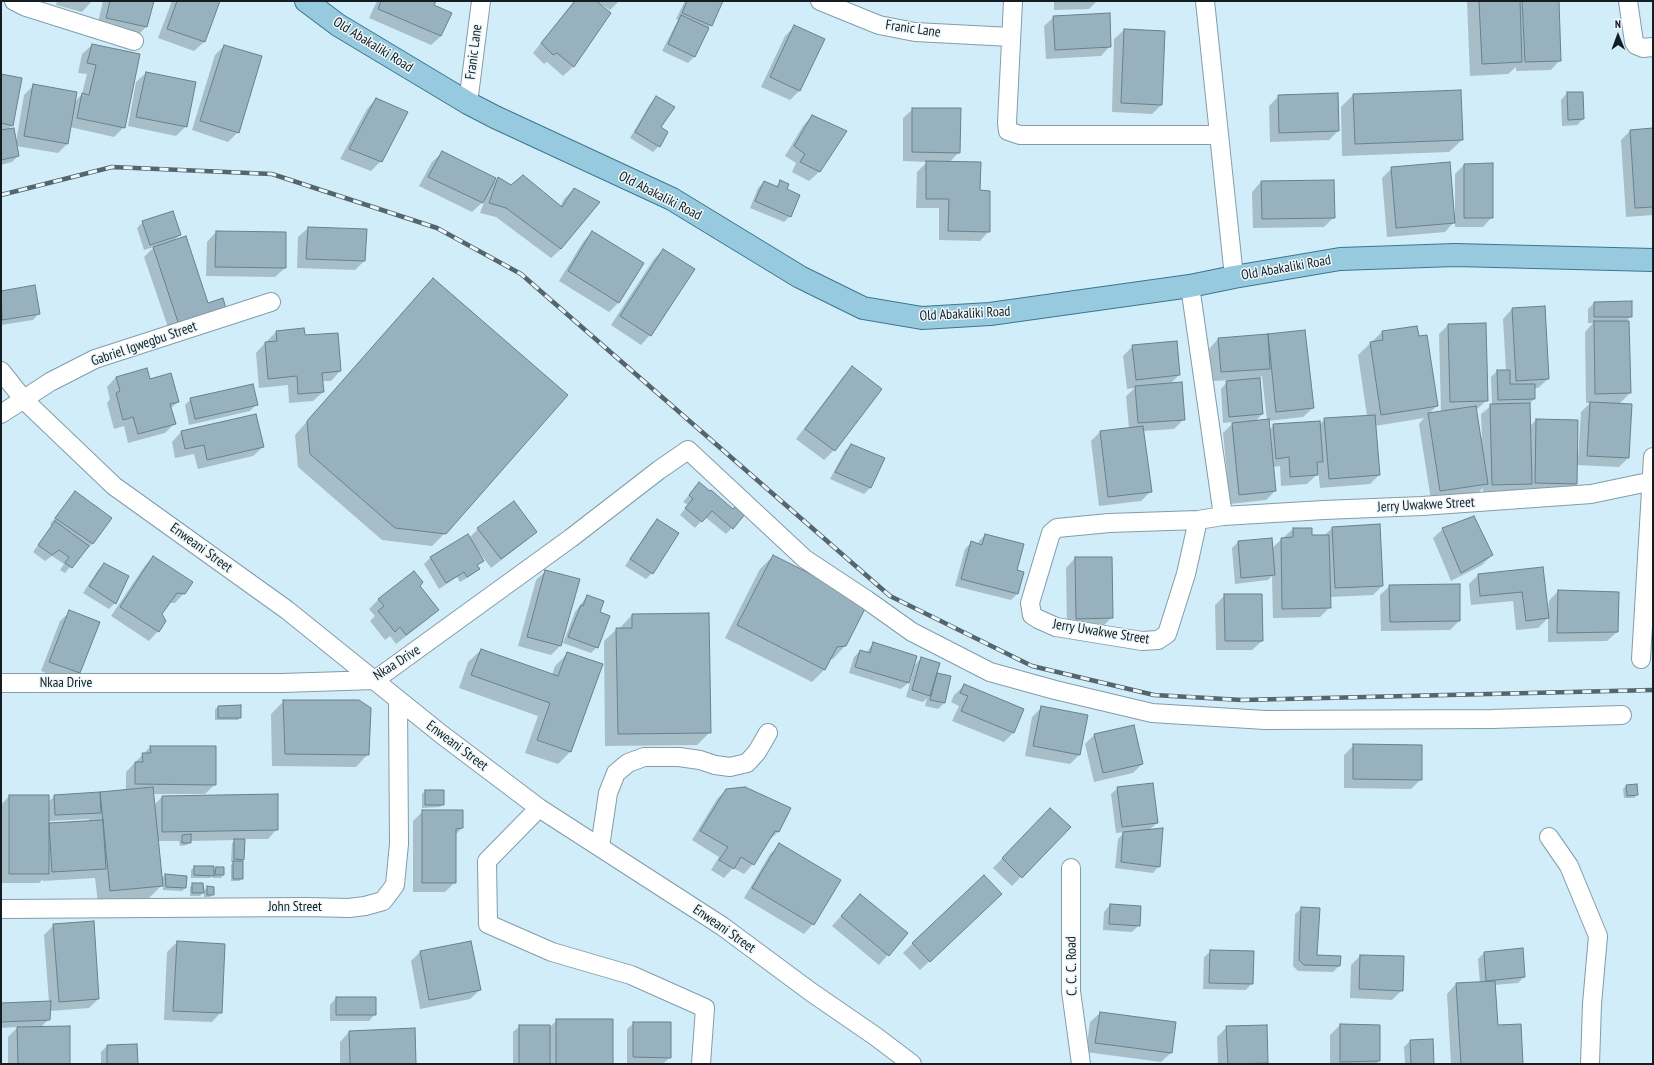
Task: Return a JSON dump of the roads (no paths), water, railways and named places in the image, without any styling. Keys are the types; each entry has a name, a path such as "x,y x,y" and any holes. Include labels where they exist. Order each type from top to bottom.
{"main road":[{"name":"Old Abakaliki Road","path":"306,1 338,25 468,103 672,199 800,278 863,308 922,318 990,314 1190,286 1340,259 1455,254 1653,260"}],"street":[{"path":"14,1 26,7 134,41"},
{"name":"Franic Lane","path":"468,103 481,1"},
{"name":"Franic Lane","path":"820,1 879,25 915,32 1011,37"},
{"path":"1013,1 1006,124 1008,131 1020,135 1219,135"},
{"path":"1205,1 1234,277"},
{"path":"1628,1 1634,42 1636,45 1643,48 1653,47"},
{"path":"1190,286 1223,516"},
{"name":"Gabriel Igwegbu Street","path":"1,414 50,382 95,359 271,302"},
{"name":"Enweani Street","path":"1,371 24,400 114,486 287,610 441,734 539,808 722,926 912,1064"},
{"name":"Nkaa Drive","path":"1,683 282,683 375,680 571,538 688,450 805,559 912,632 990,672 1152,714 1265,720 1492,719 1622,715"},
{"path":"1641,659 1653,481 1653,457"},
{"name":"Jerry Uwakwe Street","path":"1198,520 1186,574 1167,634 1164,637 1158,640 1142,641 1056,627 1032,615 1030,603 1034,589 1051,533 1057,528 1110,523 1198,520 1223,516 1422,506 1591,494 1653,481"},
{"name":"John Street","path":"1,909 349,908 384,901 395,885 399,844 398,700"},
{"path":"600,847 608,793 616,773 628,763 644,758 679,758 700,760 715,765 730,767 747,763 758,752 768,733"},
{"path":"539,808 487,861 488,924 552,952 631,975 705,1008 701,1064"},
{"path":"1549,837 1569,866 1598,936 1592,1004 1590,1064"},
{"name":"C. C. C. Road","path":"1071,868 1071,991 1081,1064"}],"railway":[{"path":"1,195 112,167 272,174 437,228 521,274 890,596 1032,666 1154,695 1242,700 1653,690"}]}
